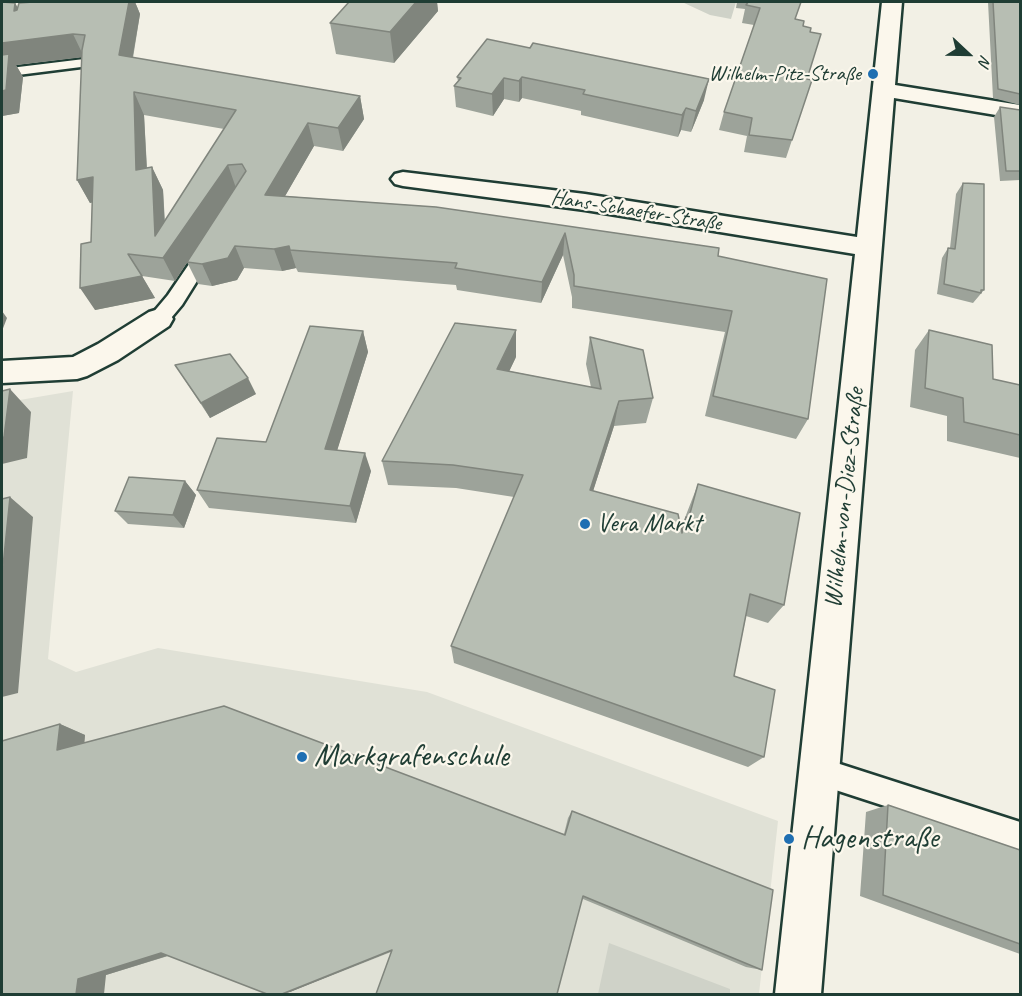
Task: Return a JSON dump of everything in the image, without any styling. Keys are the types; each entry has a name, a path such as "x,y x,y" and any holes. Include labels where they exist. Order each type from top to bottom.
{"street":[{"name":"Wilhelm-von-Diez-Straße","path":"798,994 892,2"},
{"path":"884,90 1020,112"},
{"name":"Hans-Schaefer-Straße","path":"403,179 585,202 869,248"},
{"path":"2,372 77,368 116,347 159,319"}],"lane":[{"path":"2,73 84,63"},
{"path":"159,319 176,300 219,232"},
{"path":"819,771 1020,836"}],"shaded area":[{"path":"682,2 736,2 731,19 710,15"},
{"name":"Markgrafenschule","path":"73,391 48,659 76,672 158,648 427,692 778,821 759,994 2,994 2,403"},
{"path":"609,943 730,989 730,994 598,994"}],"building":[{"path":"2,2 15,3 14,11 17,10 19,3 129,2 119,55 360,96 338,128 308,123 265,195 436,207 719,248 718,256 827,279 808,419 713,396 732,311 574,286 574,275 565,233 542,282 455,268 457,263 290,250 289,246 274,249 235,246 228,258 202,264 187,262 246,171 242,164 228,165 163,258 128,254 142,276 80,288 81,244 91,242 93,177 77,180 82,50 85,35 73,34 2,43","holes":["134,92 236,110 155,236 152,167 136,170"]},
{"path":"349,2 416,2 390,32 330,23"},
{"path":"748,2 801,2 795,19 804,21 803,26 811,28 810,32 821,34 807,79 812,80 792,140 749,135 752,118 724,112 760,8 746,5"},
{"path":"993,2 1020,2 1020,94 998,89"},
{"path":"487,39 530,48 533,43 709,79 696,111 686,108 682,115 583,94 585,90 522,77 519,81 504,78 492,94 454,86 461,78 457,77"},
{"path":"9,54 6,90 2,91 2,55"},
{"path":"1000,107 1020,110 1020,171 1006,171"},
{"path":"963,183 984,184 984,290 981,290 981,293 944,284 948,248 955,249"},
{"path":"455,323 516,330 497,369 601,389 590,337 643,350 653,398 619,401 590,490 678,514 682,533 698,484 800,513 784,605 750,594 734,676 775,690 764,757 451,646 523,475 453,465 382,461"},
{"path":"310,326 363,331 325,449 365,453 350,506 197,490 217,438 266,442"},
{"path":"929,330 992,345 993,379 1020,385 1020,435 964,422 963,398 925,388"},
{"path":"230,354 248,378 201,403 175,365"},
{"path":"10,389 4,437 2,438 2,391"},
{"path":"129,477 185,481 173,515 115,511"},
{"path":"10,497 2,576 2,499"},
{"name":"Markgrafenschule","path":"224,706 565,835 572,811 773,890 762,970 583,896 557,994 376,994 392,950 282,994 267,994 161,953 78,979 76,994 2,994 2,741 60,724 57,750"},
{"path":"888,805 1020,850 1020,944 883,895"}],"place":[{"name":"Wilhelm-Pitz-Straße","path":"873,74"},
{"name":"Vera Markt","path":"585,524"},
{"name":"Markgrafenschule","path":"302,757"},
{"name":"Hagenstraße","path":"789,839"}]}
